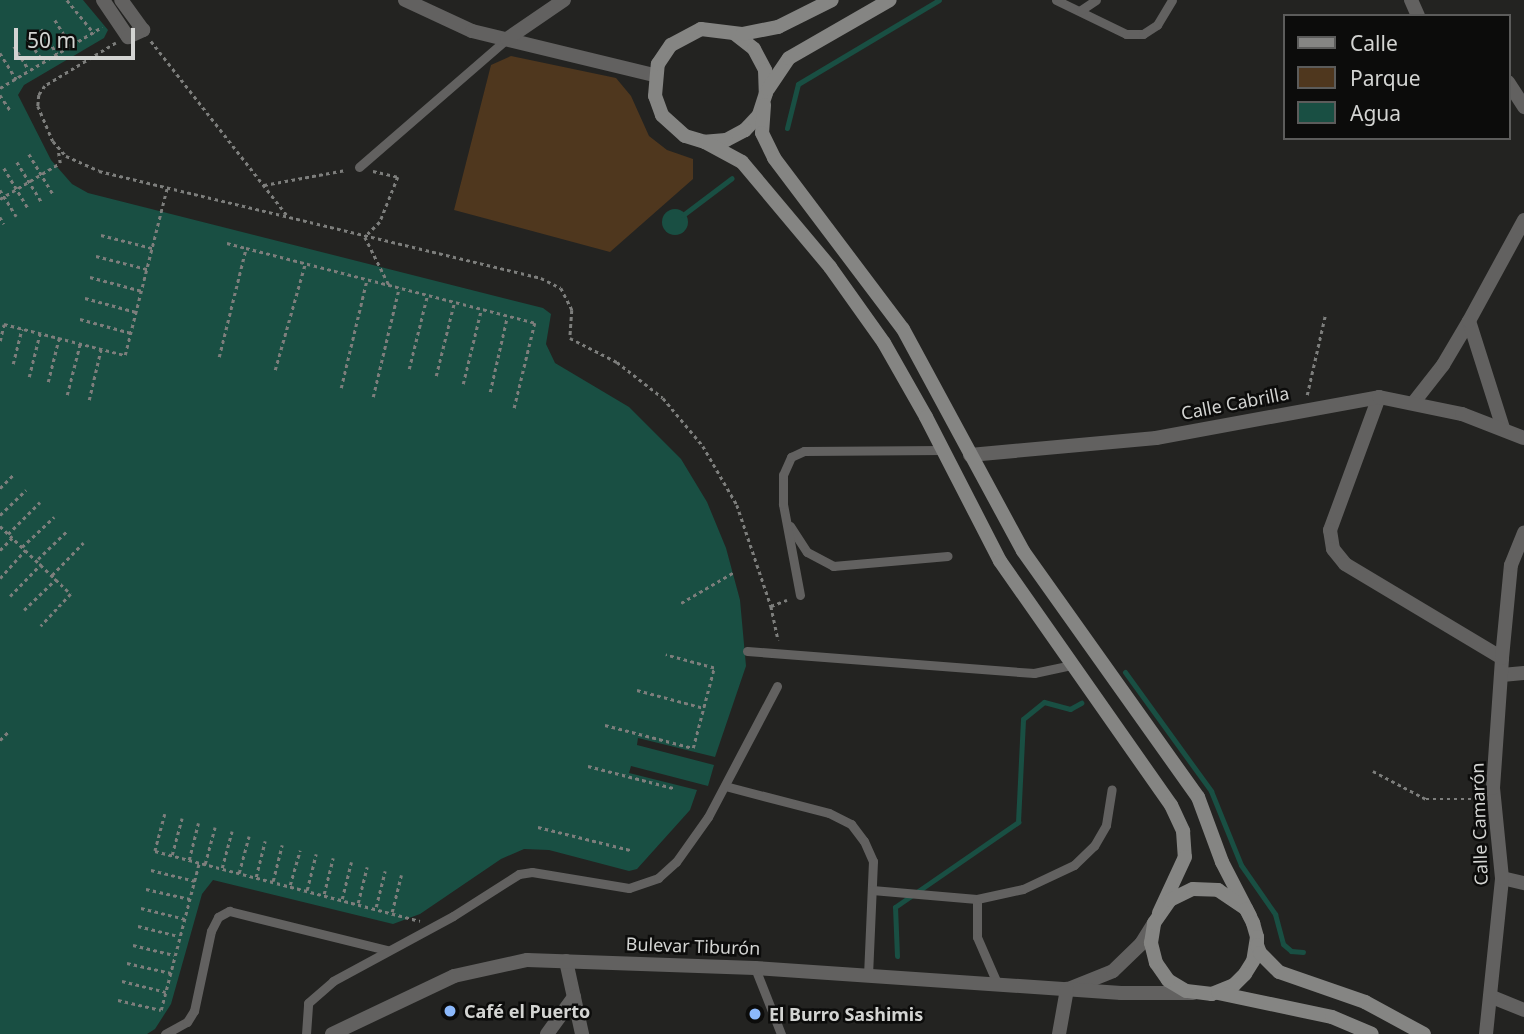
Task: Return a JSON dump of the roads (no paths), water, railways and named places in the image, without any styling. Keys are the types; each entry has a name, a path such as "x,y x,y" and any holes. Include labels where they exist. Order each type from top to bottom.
{"street":[{"path":"103,0 128,37 143,30 121,0"},
{"path":"405,0 472,32 654,75"},
{"path":"507,39 564,0"},
{"path":"832,0 778,27 735,34 712,29 690,32 663,54 654,75 654,96 662,115 685,136 705,142 742,162 830,267 884,343 1000,561 1181,823 1186,847 1183,866 1157,918 1153,953 1161,972 1177,986 1196,993 1216,992 1332,1017 1372,1034"},
{"path":"705,142 726,140 745,131 765,99 774,75 789,58 890,0"},
{"path":"735,34 760,59 765,99 762,133 774,158 903,329 970,455 1052,596 1198,797 1222,862 1250,916 1262,955 1284,976 1365,1002 1424,1034"},
{"path":"1510,85 1521,102"},
{"path":"1414,402 1443,365 1524,220"},
{"path":"1469,321 1503,428"},
{"path":"1379,397 1330,530 1333,550 1345,564 1502,658"},
{"name":"Calle Cabrilla","path":"970,455 1156,438 1304,408 1379,397 1414,402 1503,428 1524,438"},
{"name":"Calle Camarón","path":"1486,1034 1492,997 1502,878 1494,799 1502,658 1511,565 1524,532"},
{"path":"1502,675 1524,673"},
{"path":"1502,878 1524,883"},
{"path":"1157,918 1177,895 1202,888 1233,898 1250,916"},
{"name":"Bulevar Tiburón","path":"1067,989 1113,971 1141,944 1157,918"},
{"path":"1216,992 1245,974 1257,937"},
{"name":"Bulevar Tiburón","path":"341,1032 434,984 478,968 527,960 755,968 1067,989 1196,993"},
{"path":"566,961 582,1034"},
{"path":"1059,1034 1067,989"},
{"path":"547,1034 574,997"},
{"path":"1492,997 1524,1010"}],"lane":[{"path":"1056,0 1126,34 1143,34 1157,26 1172,0"},
{"path":"1081,10 1096,0"},
{"path":"359,167 507,39"},
{"path":"800,596 787,522 783,475 791,457 804,451 943,450"},
{"path":"787,522 807,552 833,566 948,555"},
{"path":"747,651 1034,673 1072,665"},
{"path":"306,1034 306,1009 312,997 387,950 453,916 519,874 532,872 610,887 646,884 666,872 690,845 725,786 777,685"},
{"path":"725,786 829,813 850,824 873,861 867,974"},
{"path":"872,890 977,899 1023,889 1074,865 1094,846 1106,825 1112,789"},
{"path":"977,899 977,937 997,983"},
{"path":"165,1034 187,1022 194,1011 211,931 218,917 229,911 387,950"},
{"path":"755,968 781,1034"}],"water":[{"path":"0,0 83,0 108,30 104,38 24,85 18,95 51,160 72,184 88,193 543,308 551,314 546,344 555,363 629,407 681,459 707,502 726,548 740,600 746,666 715,757 638,738 637,745 714,765 708,786 631,766 629,773 697,790 690,810 637,869 629,871 549,850 524,849 501,859 420,914 393,924 213,880 202,894 171,1004 155,1029 147,1034 0,1034"},
{"path":"675,209 684,213 688,222 684,231 675,235 666,231 662,222 666,213"}],"waterway":[{"path":"787,128 798,84 939,0"},
{"path":"683,215 732,178"},
{"path":"1125,672 1211,791 1241,865 1275,914 1283,944 1291,951 1303,952"},
{"path":"897,956 895,907 1018,822 1023,719 1044,702 1070,709 1081,703"}],"place":[{"name":"Café el Puerto","path":"450,1011"},
{"name":"El Burro Sashimis","path":"755,1014"}]}
